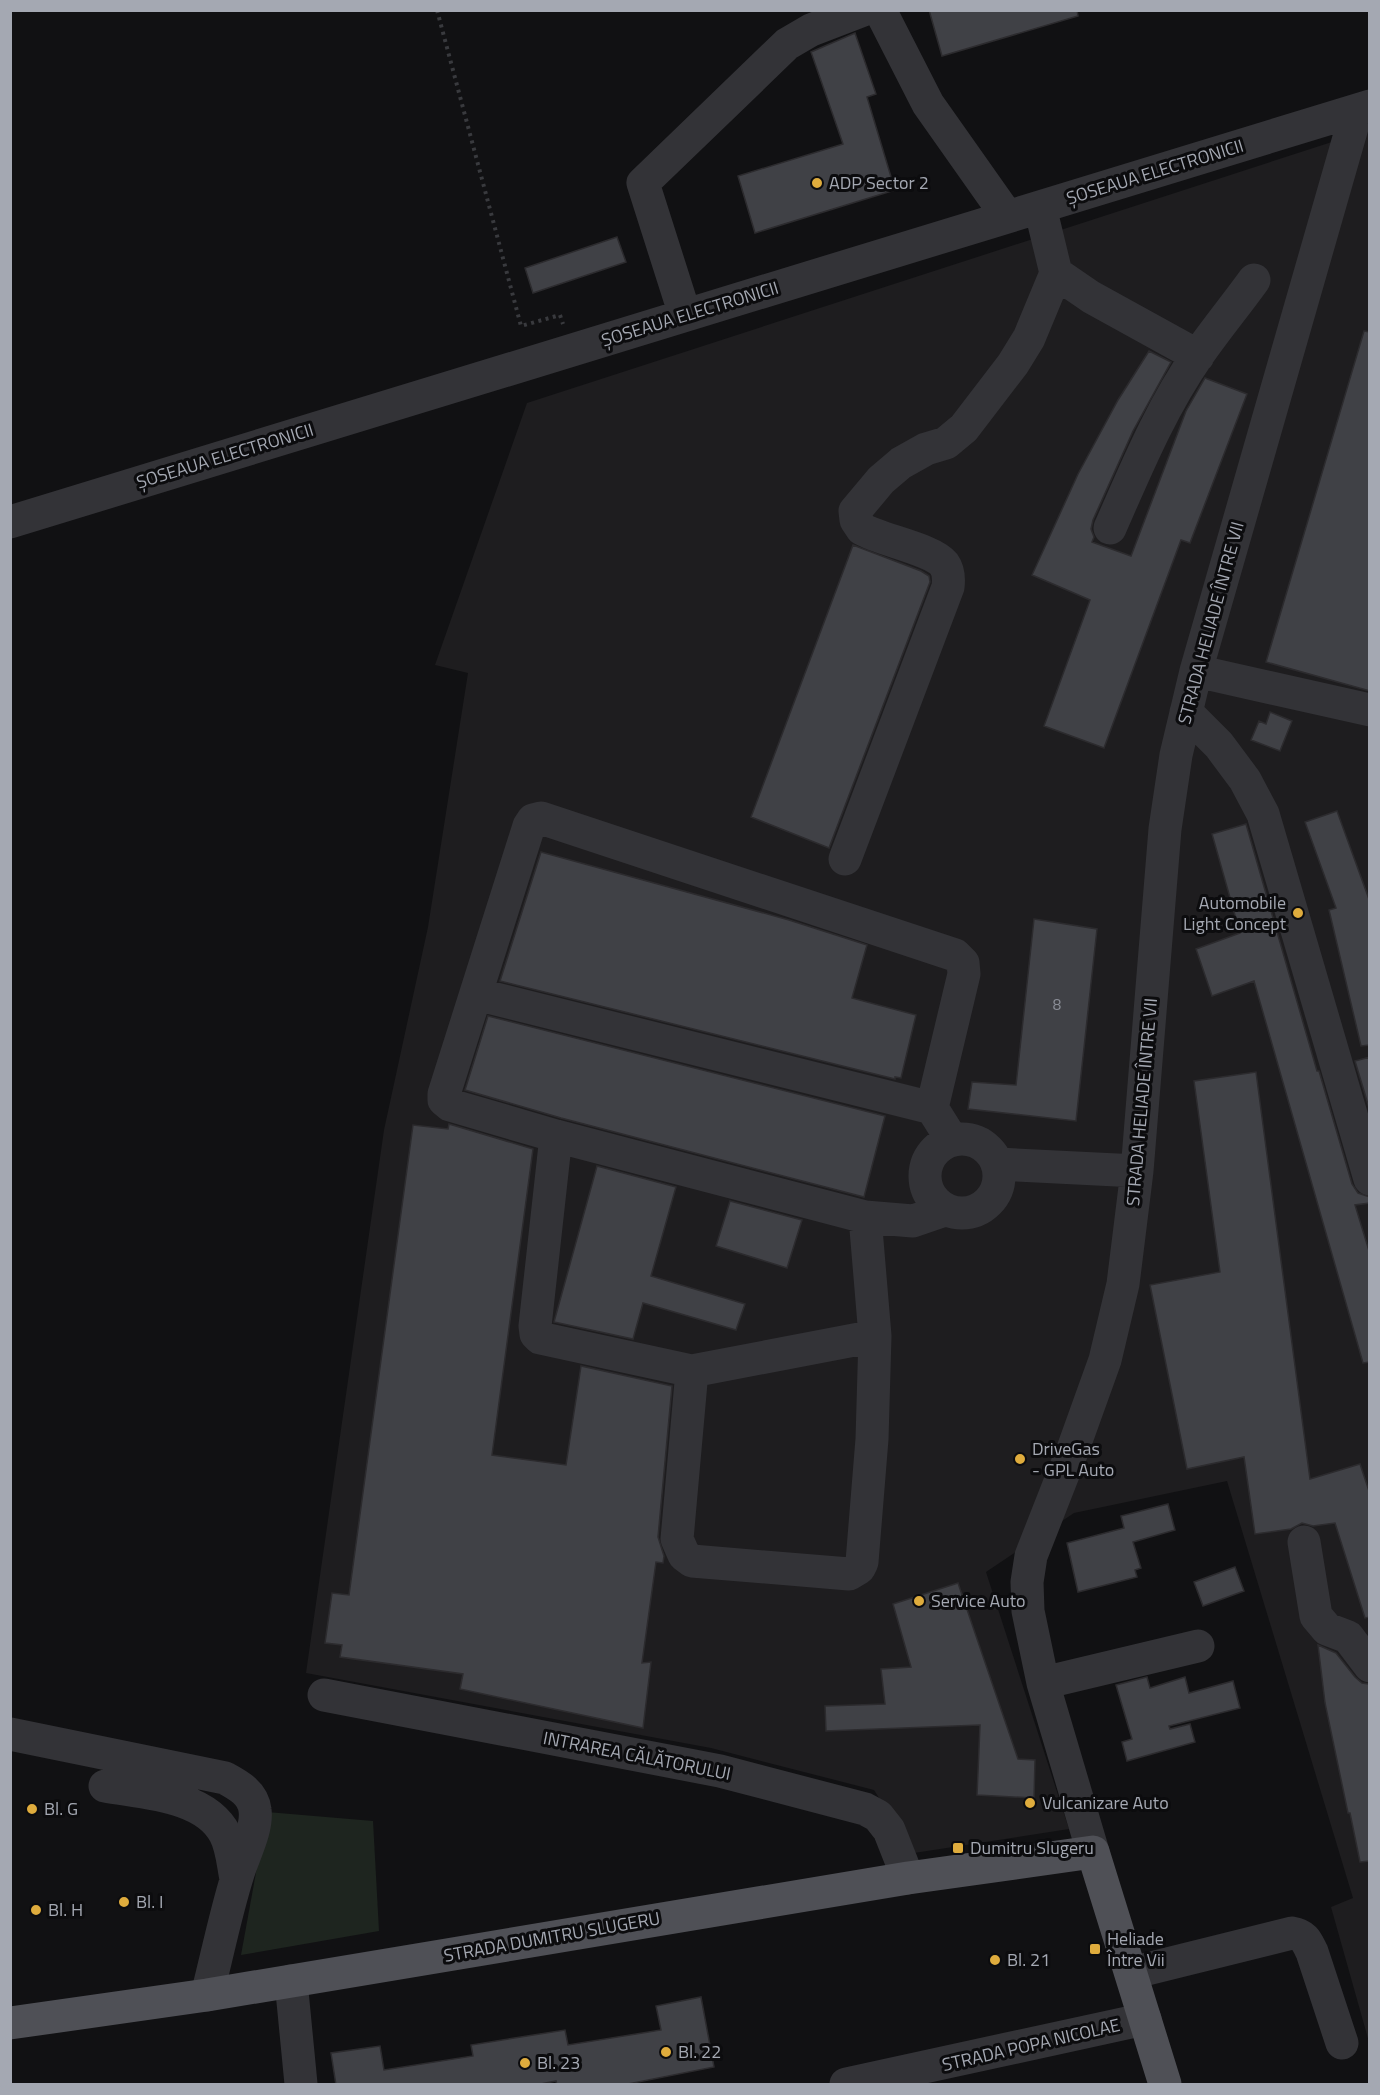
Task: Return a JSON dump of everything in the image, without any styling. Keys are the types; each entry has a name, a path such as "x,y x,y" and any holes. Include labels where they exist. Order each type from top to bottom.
{"main road":[{"name":"STRADA DUMITRU SLUGERU","path":"10,2023 207,1995 908,1878 1093,1852"},
{"name":"STRADA HELIADE ÎNTRE VII","path":"1093,1852 1165,2085"}],"street":[{"path":"685,315 643,183 787,44 811,30 863,10"},
{"path":"880,10 928,104 1007,216"},
{"name":"ȘOSEAUA ELECTRONICII","path":"10,522 1363,108"},
{"name":"STRADA HELIADE ÎNTRE VII","path":"1093,1852 1043,1683 1028,1611 1027,1582 1031,1556 1106,1360 1123,1284 1137,1171 1165,828 1176,755 1196,671 1363,108"},
{"path":"845,859 948,584 947,570 938,559 865,531 856,520 855,511 881,480 901,463 926,449 946,443 964,428 1013,364 1029,338 1056,273 1040,207"},
{"path":"1056,273 1100,302 1198,356"},
{"path":"1110,528 1148,441 1198,356 1254,280"},
{"path":"1196,671 1370,710"},
{"path":"1186,712 1219,745 1239,771 1263,814 1370,1179"},
{"path":"932,1108 964,974 963,963 955,955 541,818 533,820 529,826 444,1100 450,1105 556,1136 865,1217 913,1221 945,1210"},
{"path":"476,994 932,1108 952,1140"},
{"path":"556,1136 535,1326 536,1334 540,1338 692,1371 875,1336"},
{"path":"967,1139 980,1143 990,1151 998,1164 1000,1178 996,1193 987,1205 974,1212 959,1214 945,1210 933,1201 927,1188 925,1173 930,1159 939,1147 952,1140 967,1139"},
{"path":"998,1164 1137,1171"},
{"path":"692,1371 677,1539 684,1555 692,1561 849,1574 858,1568 863,1556 872,1439 875,1336 865,1217"},
{"path":"1304,1542 1316,1616 1328,1629 1359,1633 1370,1666"},
{"path":"1043,1683 1198,1646"},
{"name":"INTRAREA CĂLĂTORULUI","path":"324,1695 720,1772 865,1809 878,1816 889,1830 908,1878"},
{"path":"10,1734 225,1778 238,1785 252,1799 255,1810 254,1825 236,1879 207,1995"},
{"path":"105,1786 169,1798 203,1809 216,1819 226,1835 236,1879"},
{"path":"1131,1973 1292,1933 1300,1934 1306,1939 1312,1952 1342,2043"},
{"path":"291,1981 301,2085"},
{"name":"STRADA POPA NICOLAE","path":"846,2085 881,2081 1145,2019"}],"path":[{"path":"437,10 521,326 560,315"}],"shaded area":[{"path":"1369,130 1369,2042 1331,1907 1353,1898 1227,1481 1074,1513 986,1572 1069,1829 914,1853 874,1790 711,1748 306,1673 384,1130 428,927 468,673 435,665 527,403"},
{"path":"267,1812 373,1821 379,1931 241,1955"}],"building":[{"path":"929,10 1077,10 1078,16 942,56"},
{"name":"ADP Sector 2","path":"855,33 876,94 867,97 895,190 755,233 738,176 843,144 811,52"},
{"path":"617,237 626,262 533,293 525,268"},
{"path":"1364,331 1370,332 1370,691 1266,662"},
{"path":"1149,351 1171,362 1133,431 1093,520 1092,542 1131,556 1186,411 1205,378 1247,394 1190,543 1181,540 1104,748 1044,726 1090,600 1032,575 1078,474 1118,400"},
{"path":"853,545 921,571 929,576 930,582 829,848 751,817"},
{"path":"1270,712 1292,721 1280,751 1251,740 1259,721 1266,724"},
{"path":"1337,811 1370,902 1370,1045 1361,1046 1329,910 1336,908 1305,822"},
{"path":"1246,824 1352,1184 1358,1193 1370,1197 1370,1203 1355,1205 1370,1254 1370,1362 1363,1363 1254,981 1212,996 1196,949 1240,933 1212,834"},
{"path":"541,852 789,920 867,945 852,998 916,1015 901,1078 895,1077 895,1079 500,981"},
{"path":"1034,919 1097,929 1076,1121 968,1109 972,1082 1016,1085"},
{"path":"488,1016 885,1116 864,1197 561,1118 465,1090"},
{"path":"1370,1057 1370,1111 1355,1061"},
{"path":"1256,1072 1310,1479 1360,1464 1370,1494 1370,1617 1365,1618 1335,1523 1313,1526 1302,1523 1291,1529 1255,1534 1244,1457 1187,1469 1150,1285 1220,1272 1194,1081"},
{"path":"449,1124 533,1149 492,1455 566,1465 581,1366 672,1386 658,1537 664,1556 663,1563 656,1562 642,1663 651,1662 643,1728 460,1689 463,1674 340,1657 342,1645 325,1643 332,1593 349,1595 413,1125 448,1129"},
{"path":"597,1166 676,1187 651,1276 745,1304 736,1330 643,1303 633,1339 554,1322"},
{"path":"730,1201 802,1220 787,1268 716,1246"},
{"path":"1168,1504 1175,1530 1133,1542 1141,1568 1135,1570 1137,1577 1078,1592 1067,1543 1124,1528 1121,1516"},
{"path":"1235,1567 1244,1591 1203,1606 1194,1582"},
{"path":"958,1583 1018,1759 1035,1760 1034,1798 977,1795 980,1725 826,1731 825,1706 885,1704 881,1669 911,1667 893,1604"},
{"path":"1318,1645 1336,1653 1355,1677 1362,1683 1369,1684 1370,1687 1370,1861 1360,1862 1350,1813 1348,1813 1325,1703"},
{"path":"1147,1677 1150,1688 1185,1677 1189,1693 1233,1681 1240,1708 1169,1726 1170,1729 1190,1724 1195,1742 1127,1761 1122,1742 1132,1739 1116,1685"},
{"name":"Bl. 23","path":"701,1997 714,2067 623,2085 557,2085 556,2081 536,2085 336,2085 331,2053 380,2046 384,2070 473,2056 471,2045 565,2030 568,2045 661,2030 656,2006"}],"place":[{"name":"ADP Sector 2","path":"817,183"},
{"name":"Automobile Light Concept","path":"1298,913"},
{"name":"DriveGas - GPL Auto","path":"1020,1459"},
{"name":"Service Auto","path":"919,1601"},
{"name":"Vulcanizare Auto","path":"1030,1803"},
{"name":"Bl. G","path":"32,1809"},
{"name":"Dumitru Slugeru","path":"958,1848"},
{"name":"Bl. I","path":"124,1902"},
{"name":"Bl. H","path":"36,1910"},
{"name":"Heliade Între Vii","path":"1095,1949"},
{"name":"Bl. 21","path":"995,1960"},
{"name":"Bl. 22","path":"666,2052"},
{"name":"Bl. 23","path":"525,2063"}]}
